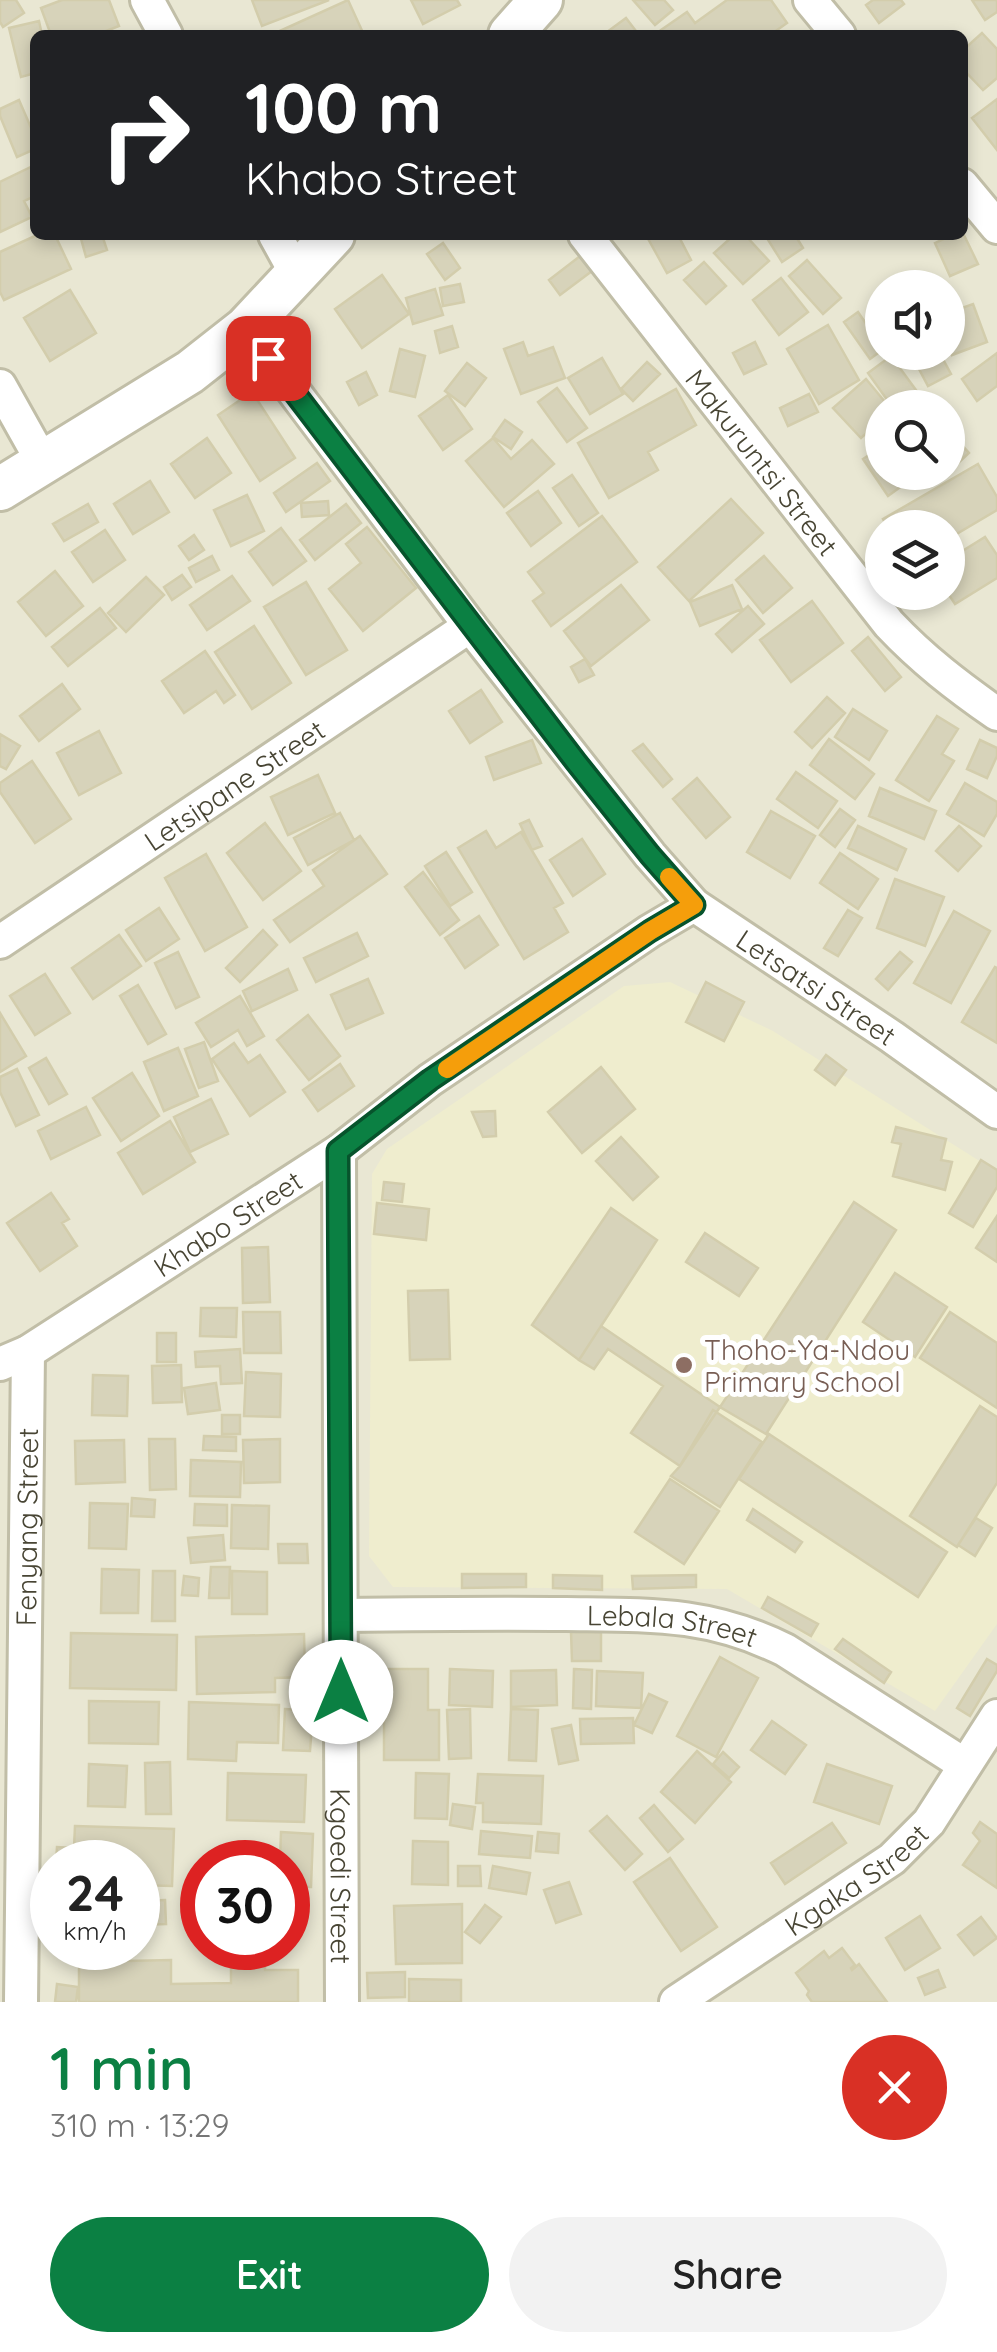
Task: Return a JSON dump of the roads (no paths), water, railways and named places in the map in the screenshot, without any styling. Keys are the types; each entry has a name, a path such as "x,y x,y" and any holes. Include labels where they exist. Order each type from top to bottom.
{"street":[{"path":"147,0 163,30"},
{"path":"810,0 835,30"},
{"path":"968,192 997,227"},
{"path":"278,240 297,275"},
{"path":"0,488 190,372 246,328 328,240"},
{"name":"Makuruntsi Street","path":"589,240 890,624 950,681 997,714"},
{"name":"Letsatsi Street","path":"246,328 470,626 650,855 694,905 997,1112"},
{"path":"0,386 42,462"},
{"name":"Letsipane Street","path":"0,942 470,626"},
{"name":"Khabo Street","path":"14,1358 338,1151 430,1080 694,905"},
{"name":"Kgoedi Street","path":"338,1151 342,2002"},
{"name":"Fenyang Street","path":"14,1358 21,2002"},
{"name":"Lebala Street","path":"342,1615 666,1615 715,1623 755,1635 785,1650 966,1765"},
{"name":"Kgaka Street","path":"676,2002 892,1859 929,1822 997,1716"}],"place":[{"name":"Thoho-Ya-Ndou Primary School","path":"684,1365"}]}
